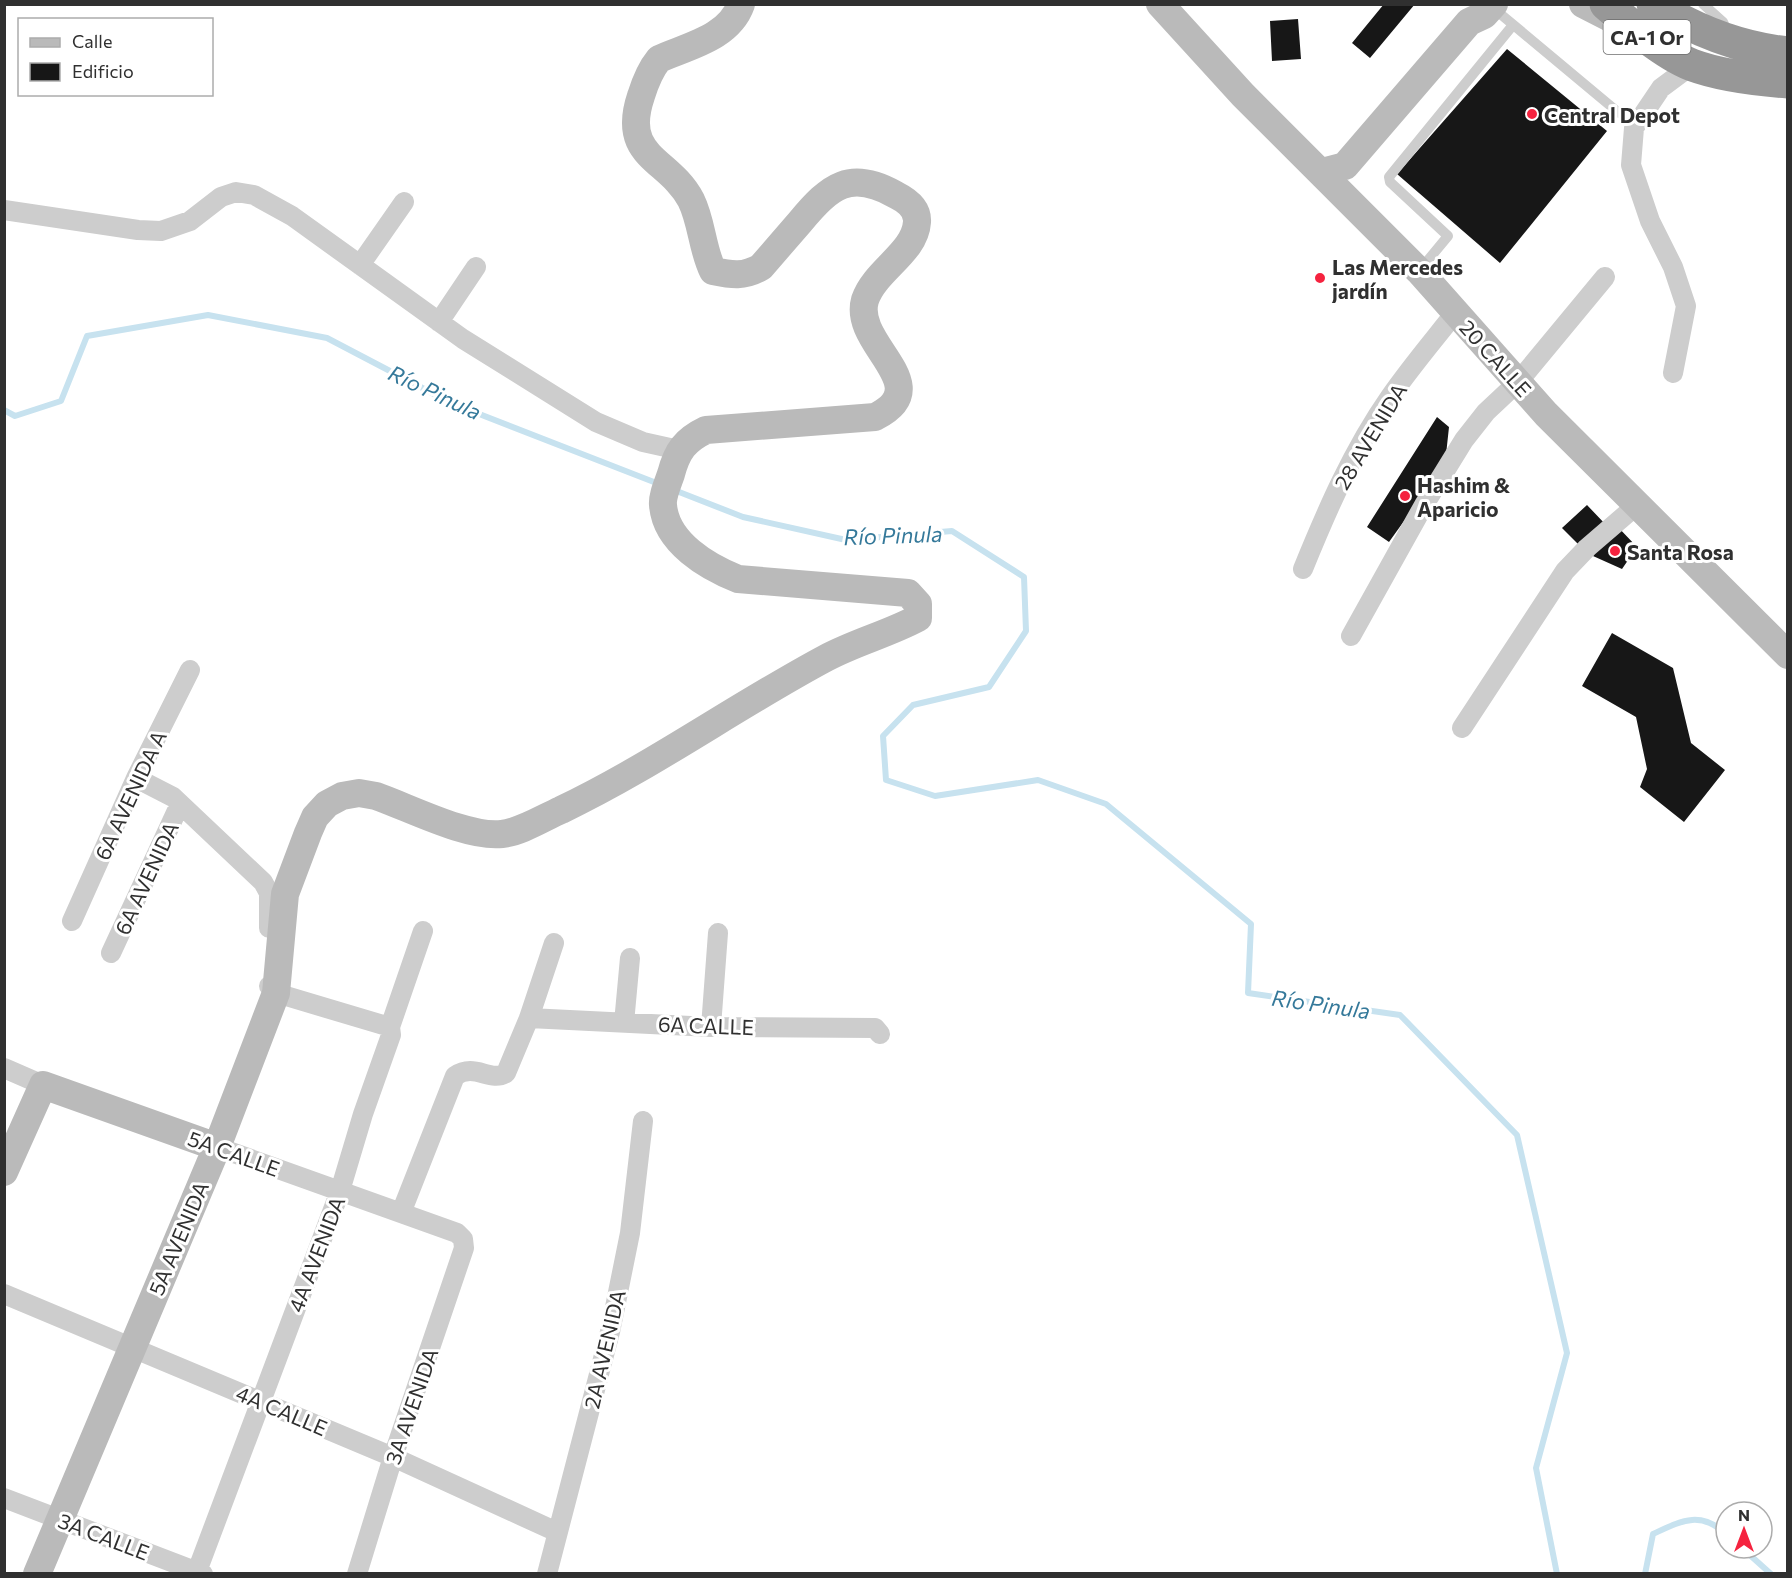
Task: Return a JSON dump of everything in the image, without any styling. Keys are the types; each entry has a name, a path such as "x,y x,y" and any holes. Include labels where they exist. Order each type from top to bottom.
{"highway":[{"name":"CA-1 Or","path":"1606,4 1645,18 1671,16 1733,42 1788,53"},
{"name":"CA-1 Or","path":"1645,18 1692,65 1761,80 1788,82"}],"street":[{"path":"4,210 138,230 161,231 190,221 221,197 237,192 254,195 292,216 439,322 596,422 644,442 676,459 688,439 706,430 875,417 888,410 899,391 898,376 869,334 864,312 865,301 875,280 914,237 917,219 910,202 870,183 844,184 822,196 761,267 748,274 733,275 713,272 706,258 692,201 681,186 641,148 636,135 637,107 652,68 659,59 720,32 738,13 741,4"},
{"name":"20 CALLE","path":"1160,4 1243,95 1322,171 1419,272 1518,382 1786,658"},
{"path":"1583,4 1645,18"},
{"path":"1322,171 1345,166 1469,22 1490,9"},
{"path":"1348,199 1349,187 1356,174 1480,31 1490,9"},
{"path":"1672,373 1686,306 1672,267 1650,221 1631,165 1634,128 1661,88 1692,65"},
{"path":"360,264 404,202"},
{"path":"439,322 476,267"},
{"path":"1351,636 1424,505 1464,440 1486,412 1518,382 1605,277"},
{"name":"28 AVENIDA","path":"1303,569 1341,482 1369,430 1390,396 1455,313"},
{"name":"5A AVENIDA","path":"37,1574 62,1520 217,1147 276,993 285,894 315,817 327,804 342,796 359,793 376,796 478,834 503,834 580,801 687,741 826,658 865,638 918,618 918,604 908,593 766,583 738,579 717,571 681,542 668,526 662,504 676,459"},
{"path":"1462,728 1565,571 1587,548 1637,506"},
{"name":"6A AVENIDA A","path":"72,921 136,778 190,670"},
{"path":"136,778 173,797 263,882 269,893 270,906 265,977 276,993 390,1027"},
{"name":"6A AVENIDA","path":"111,953 180,804"},
{"name":"4A AVENIDA","path":"199,1573 340,1191 363,1114 391,1035 390,1027 423,931"},
{"path":"711,1027 718,933"},
{"path":"401,1213 455,1076 462,1070 471,1069 499,1076 506,1073 529,1018 554,943"},
{"path":"624,1023 630,958"},
{"name":"6A CALLE","path":"529,1018 711,1027 875,1028 880,1034"},
{"name":"5A CALLE","path":"4,1068 457,1233 463,1239"},
{"path":"4,1172 43,1084"},
{"name":"2A AVENIDA","path":"547,1574 610,1332 630,1233 644,1121"},
{"name":"3A AVENIDA","path":"357,1574 393,1457 464,1248 463,1239"},
{"name":"4A CALLE","path":"4,1294 261,1400 557,1532"},
{"name":"3A CALLE","path":"4,1498 199,1573"}],"lane":[{"path":"1703,4 1723,22 1733,42"},
{"path":"1490,9 1513,25 1619,113"},
{"path":"1419,272 1448,236 1390,182 1389,177 1513,25"}],"building":[{"path":"1384,4 1415,4 1370,58 1352,43"},
{"path":"1298,19 1301,59 1272,61 1270,21"},
{"path":"1507,49 1607,131 1500,263 1397,174"},
{"name":"Hashim & Aparicio","path":"1437,417 1449,427 1445,464 1389,542 1367,527"},
{"path":"1587,505 1607,526 1583,549 1562,528"},
{"name":"Santa Rosa","path":"1616,525 1637,547 1622,569 1593,556"},
{"path":"1612,633 1673,668 1691,743 1725,770 1684,822 1640,787 1647,769 1636,717 1582,686"}],"waterway":[{"name":"Río Pinula","path":"4,410 15,416 61,401 87,336 208,315 327,338 451,403 659,484"},
{"name":"Río Pinula","path":"674,490 743,517 846,540 952,531 1024,577 1026,631 989,687 913,705 883,736 886,780 935,796 1038,780 1106,804 1251,924 1248,993 1400,1015 1517,1135 1567,1353 1536,1468 1557,1574"},
{"path":"1645,1574 1653,1534 1690,1520 1699,1520 1714,1525"},
{"path":"1755,1560 1771,1574"}],"place":[{"name":"Central Depot","path":"1532,114"},
{"name":"Las Mercedes jardín","path":"1320,278"},
{"name":"Hashim & Aparicio","path":"1405,496"},
{"name":"Santa Rosa","path":"1615,551"}]}
